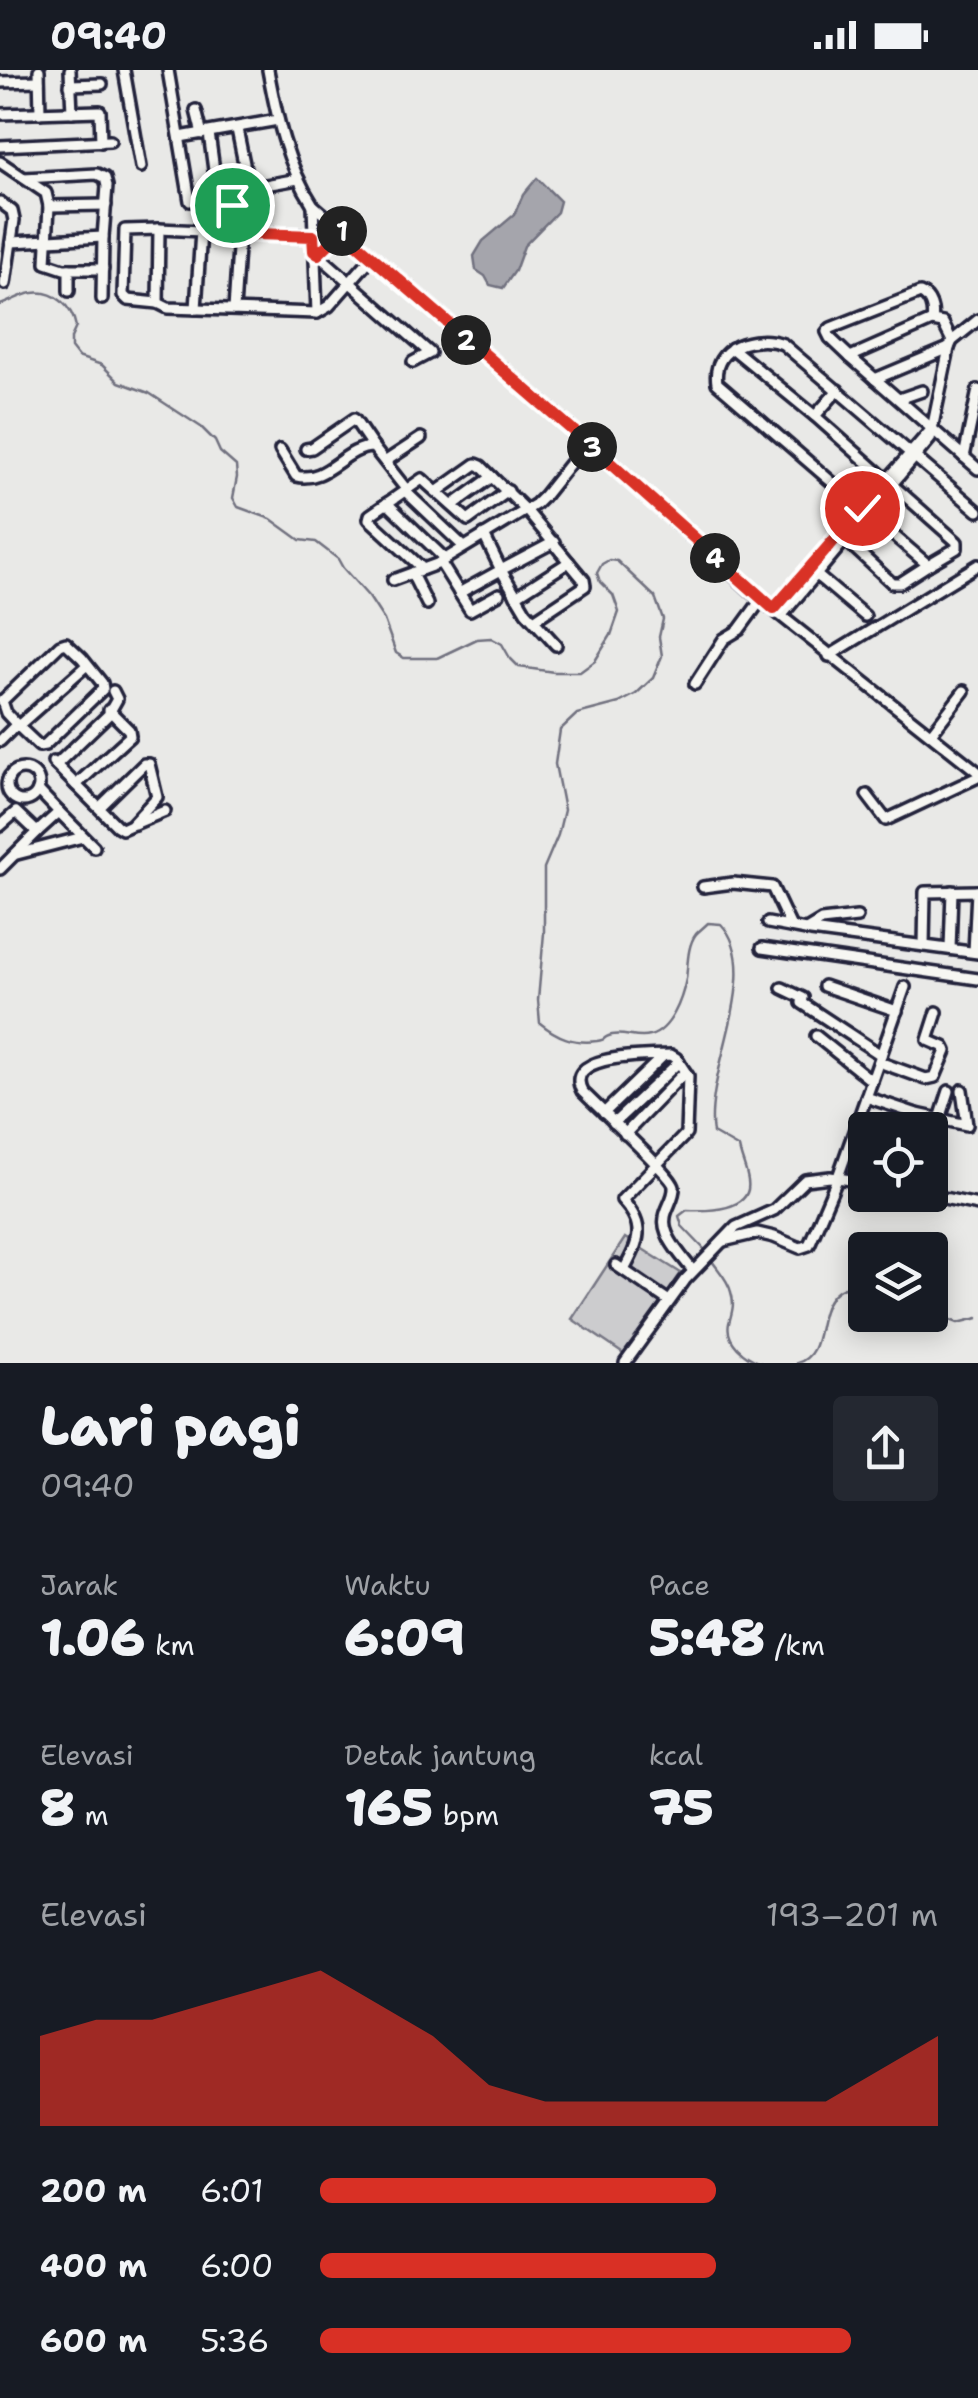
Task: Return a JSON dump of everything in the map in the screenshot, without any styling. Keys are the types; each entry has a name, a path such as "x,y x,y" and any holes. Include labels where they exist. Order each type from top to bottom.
{"street":[{"path":"70,70 72,112"},
{"path":"124,70 141,167"},
{"path":"168,70 190,202"},
{"path":"268,70 283,142 312,206 587,442 761,600 978,775 888,820 868,795"},
{"path":"0,82 39,75 40,113"},
{"path":"70,85 102,84"},
{"path":"196,110 222,206 240,200 248,188 237,129"},
{"path":"0,114 104,111 106,142 0,146"},
{"path":"180,137 278,120"},
{"path":"0,162 46,193 46,263 69,269 103,269"},
{"path":"24,178 101,175 107,182 102,298"},
{"path":"248,188 298,179"},
{"path":"0,202 14,215 5,284"},
{"path":"229,205 235,233 234,310"},
{"path":"48,206 106,206"},
{"path":"312,206 318,313"},
{"path":"158,303 159,229"},
{"path":"313,236 125,230 123,296 168,308 318,313 329,306 372,257"},
{"path":"196,309 200,231"},
{"path":"316,252 342,231"},
{"path":"12,242 103,237"},
{"path":"316,252 430,353 412,362"},
{"path":"69,269 69,291"},
{"path":"932,321 932,308 920,293 828,330 827,334 978,469"},
{"path":"874,378 950,344 978,320"},
{"path":"778,612 932,429 950,344 943,324 932,321 850,357"},
{"path":"928,565 716,383 720,362 732,348 752,340 780,342 978,512"},
{"path":"732,348 815,416 958,544 900,583 892,584 842,537"},
{"path":"815,416 838,390"},
{"path":"964,457 978,390"},
{"path":"898,400 922,391"},
{"path":"306,449 354,418 406,490 464,547"},
{"path":"386,461 422,438"},
{"path":"392,580 442,560 526,510 544,496 587,442"},
{"path":"280,450 296,476 304,478 318,476 362,448 373,446"},
{"path":"438,491 476,464 481,466 526,510 584,580 584,586 534,620"},
{"path":"453,505 492,477"},
{"path":"419,571 370,515 422,479 469,520 508,491"},
{"path":"387,503 442,560 470,610 499,594"},
{"path":"484,535 516,596 556,645"},
{"path":"458,593 554,542"},
{"path":"516,596 569,562"},
{"path":"833,659 866,634 978,565"},
{"path":"419,571 414,578 427,604"},
{"path":"813,572 866,616"},
{"path":"695,684 724,638 739,630 761,600"},
{"path":"62,644 68,644 87,665 103,690 46,745 39,746 3,708 3,699 62,644"},
{"path":"0,741 14,723 87,665"},
{"path":"931,734 964,690"},
{"path":"37,775 55,764 110,710 118,699 113,691"},
{"path":"76,785 130,736 110,710"},
{"path":"0,729 14,723"},
{"path":"55,764 119,828 164,811"},
{"path":"99,808 144,764 149,764 157,796 131,826"},
{"path":"18,771 37,775 38,790 33,795 13,799 4,790 18,771"},
{"path":"38,790 94,847"},
{"path":"0,826 16,812 37,832"},
{"path":"0,869 58,812"},
{"path":"14,854 83,837"},
{"path":"703,887 733,883 772,887 791,927"},
{"path":"768,923 870,939 924,946 976,952 977,891 925,892 924,946"},
{"path":"950,949 952,892"},
{"path":"806,930 822,921 857,916"},
{"path":"867,962 870,939"},
{"path":"762,948 978,979"},
{"path":"824,986 897,1011"},
{"path":"724,1241 758,1234 800,1248 808,1246 838,1178 905,987"},
{"path":"782,988 803,998 802,1003 880,1058 926,1080 934,1077 946,1051 944,1046 928,1040 937,1012"},
{"path":"816,1036 872,1081"},
{"path":"604,1113 663,1055"},
{"path":"669,1302 620,1267 639,1243 636,1218 622,1200 656,1164 686,1134 685,1072 671,1055 618,1058 584,1066 578,1086 656,1164 672,1181 674,1188 664,1224 669,1238 694,1272"},
{"path":"614,1123 679,1062"},
{"path":"625,1134 685,1072"},
{"path":"948,1120 968,1125 962,1090"},
{"path":"942,1112 949,1091"},
{"path":"866,1097 911,1112"},
{"path":"625,1363 694,1272 744,1222 774,1210 805,1180 848,1179"},
{"path":"948,1199 978,1205"}],"shaded area":[{"path":"537,178 560,201 557,212 524,246 515,271 503,288 490,285 476,270 474,256 483,241 514,215"},
{"path":"625,1238 681,1273 625,1355 572,1319"}],"waterway":[{"path":"0,305 33,293 48,294 61,301 74,319 71,348 78,357 102,365 119,382 149,393 201,427 236,466 233,498 238,507 271,519 300,540 316,542 338,559 369,597 384,620 396,653 404,658 437,658 477,639 491,638 502,644 519,667 580,672 595,661 619,612 613,595 600,582 597,573 602,564 617,561 655,597 663,619 659,637 662,656 653,678 636,694 619,703 577,714 560,730 555,764 564,810 544,868 538,1000 540,1023 566,1038 589,1042 617,1034 650,1036 670,1021 678,1004 696,934 708,923 721,924 733,944 736,995 716,1082 713,1133 739,1148 748,1191 736,1204 687,1210 679,1216 682,1226 706,1251"},
{"path":"710,1258 732,1296 730,1336 743,1353 761,1363"},
{"path":"797,1363 815,1346 833,1294 848,1286"},
{"path":"948,1319 958,1323 978,1318"}],"route":[{"path":"232,205 231,233 313,236 314,251 318,254 342,231 774,609 862,508"}]}
